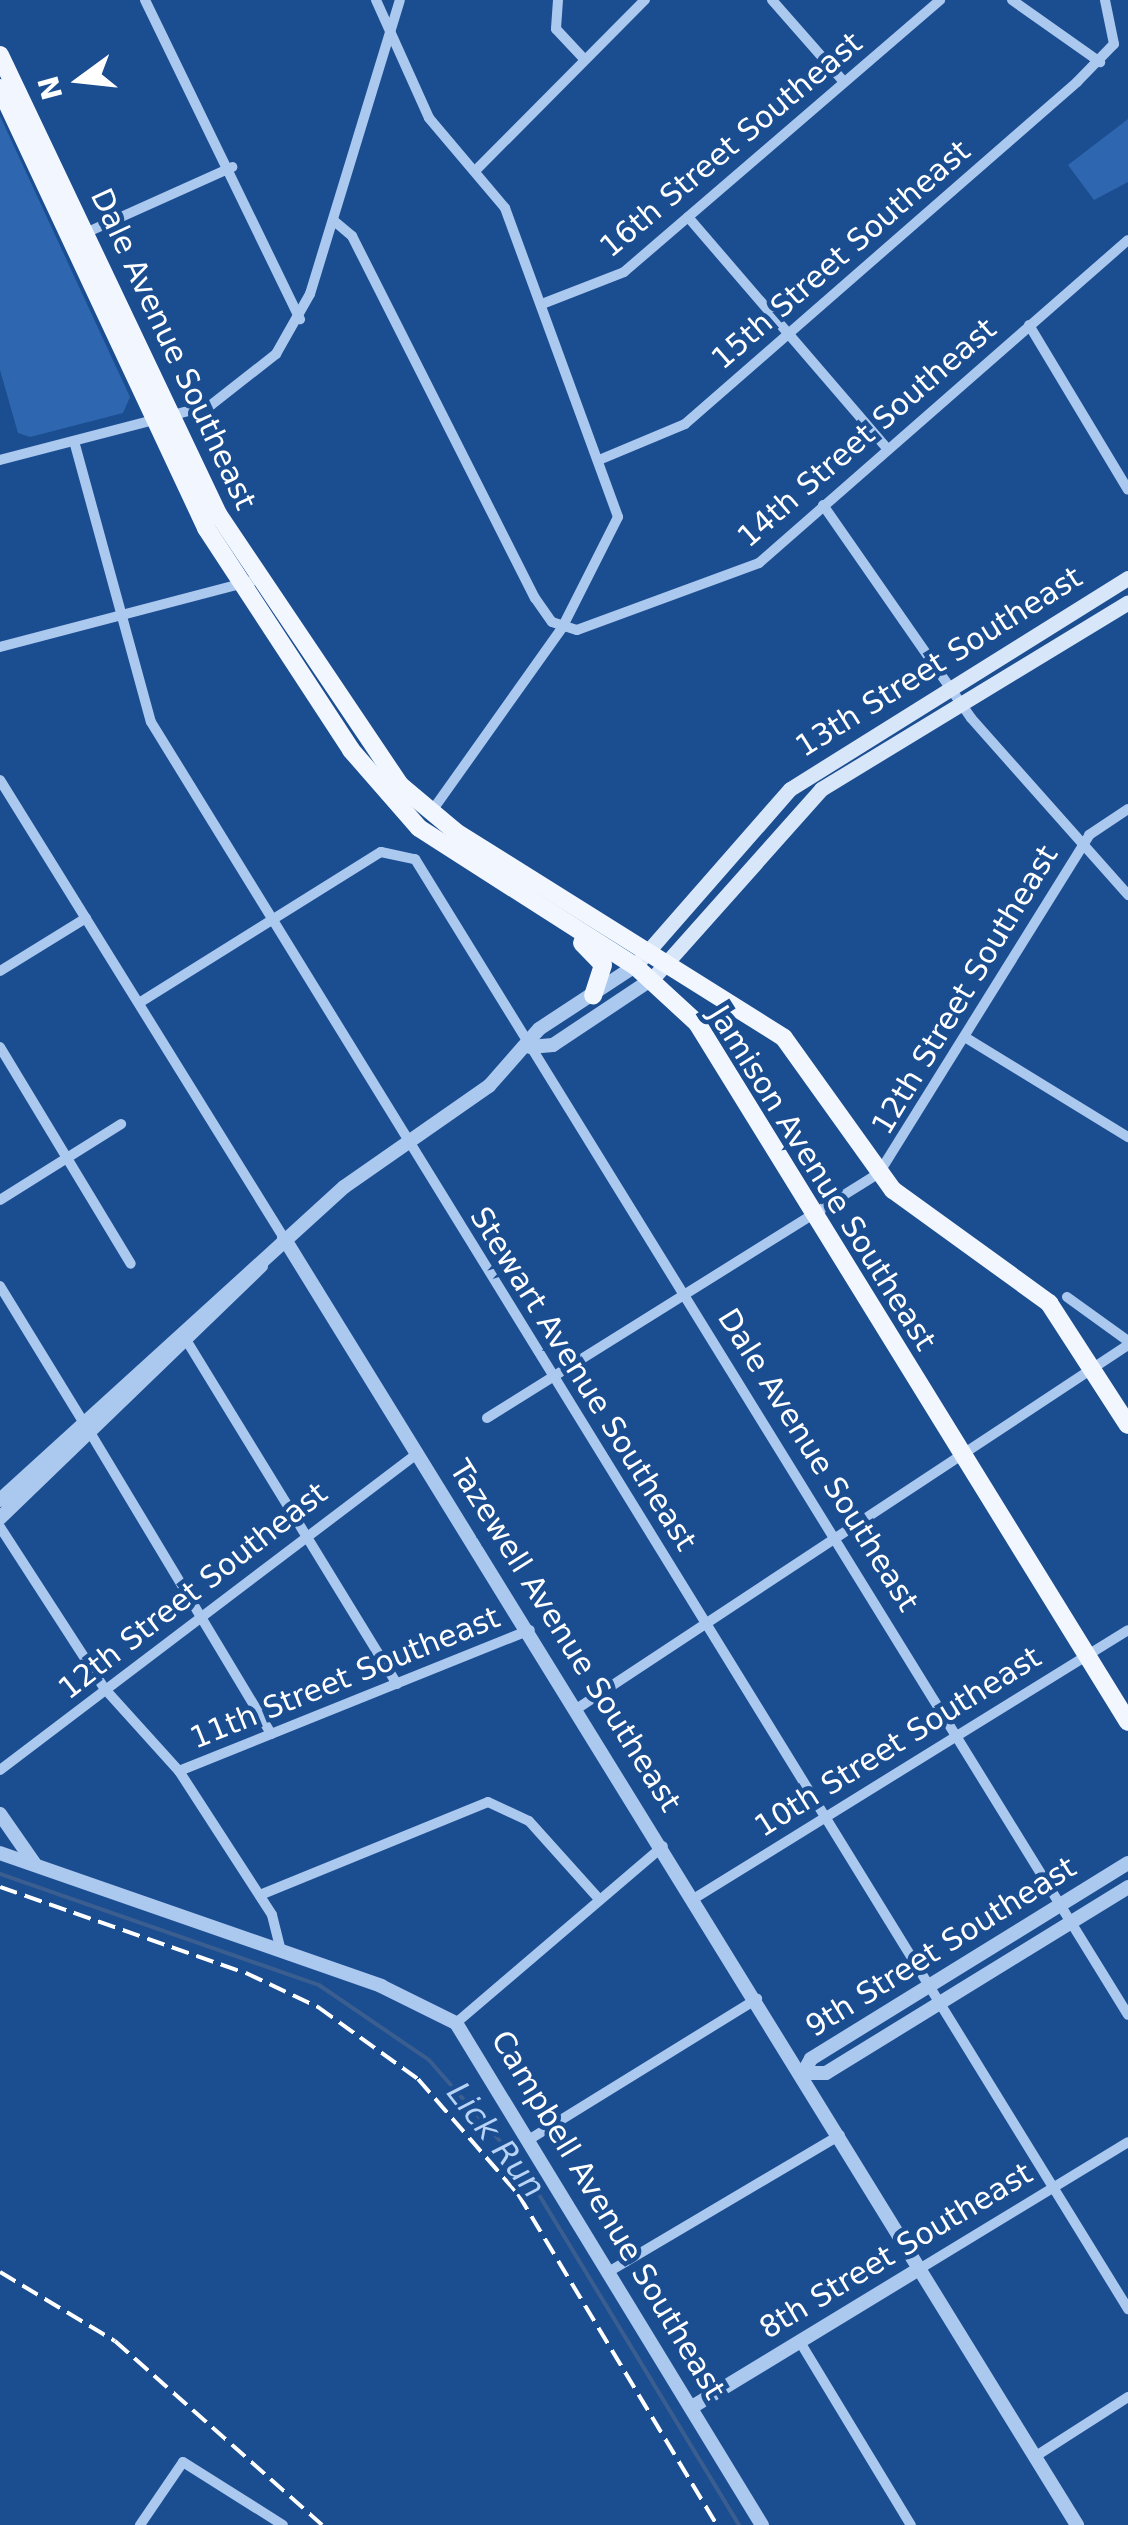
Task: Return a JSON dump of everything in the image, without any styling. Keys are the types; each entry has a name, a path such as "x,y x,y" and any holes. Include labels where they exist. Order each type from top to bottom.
{"main road":[{"name":"Dale Avenue Southeast","path":"0,56 240,584 302,661"},
{"name":"Dale Avenue Southeast","path":"0,88 79,236"},
{"name":"Dale Avenue Southeast","path":"163,419 260,579 302,661"},
{"name":"13th Street Southeast","path":"635,966 651,953 790,788 1128,578"},
{"name":"13th Street Southeast","path":"652,979 669,964 796,811 960,703 1128,602"},
{"path":"302,661 382,762 430,812 784,1038 880,1173 916,1210 1030,1283 1093,1368 1128,1425"},
{"name":"Jamison Avenue Southeast","path":"302,661 379,789 419,828 635,966 696,1023 1128,1722"},
{"path":"550,911 602,961 593,995"}],"street":[{"path":"145,0 232,167 300,318"},
{"path":"376,0 429,118 478,168 506,208 599,460 617,528 562,628 419,828"},
{"path":"0,460 163,419 233,393 300,318 400,0"},
{"path":"558,0 556,29 586,60"},
{"path":"478,168 645,0"},
{"path":"772,0 844,82"},
{"name":"16th Street Southeast","path":"542,304 618,276 940,0"},
{"path":"1012,0 1100,62 1115,38 1105,0"},
{"name":"15th Street Southeast","path":"599,460 675,431 1100,62"},
{"path":"79,236 232,167"},
{"path":"688,217 886,448"},
{"path":"333,220 352,236 534,598 562,628"},
{"name":"14th Street Southeast","path":"562,628 606,625 747,571 1128,240"},
{"path":"1029,325 1128,490"},
{"name":"Stewart Avenue Southeast","path":"74,441 118,616 152,722 1128,2309"},
{"path":"823,505 960,703 1128,896"},
{"path":"0,646 260,579"},
{"name":"Tazewell Avenue Southeast","path":"0,780 804,2073 1078,2525"},
{"name":"12th Street Southeast","path":"487,1418 880,1173 968,1039 1083,844 1128,809"},
{"name":"Dale Avenue Southeast","path":"271,920 381,852 399,851 418,863 1128,2015"},
{"path":"0,971 86,918"},
{"path":"139,1002 271,920"},
{"name":"13th Street Southeast","path":"0,1518 284,1238 406,1138 530,1047 539,1029 635,966"},
{"name":"13th Street Southeast","path":"530,1047 553,1045 652,979"},
{"path":"968,1039 1128,1137"},
{"path":"0,1047 131,1264"},
{"path":"0,1200 121,1124"},
{"name":"13th Street Southeast","path":"0,1500 188,1343 284,1238"},
{"path":"0,1286 204,1612 271,1734"},
{"path":"578,1708 1128,1343 1066,1297"},
{"path":"188,1343 396,1684"},
{"name":"12th Street Southeast","path":"0,1770 418,1453"},
{"path":"0,1527 104,1688 179,1771 260,1895 282,1951"},
{"name":"11th Street Southeast","path":"179,1771 530,1630"},
{"name":"10th Street Southeast","path":"695,1898 1128,1630"},
{"path":"260,1895 488,1802 518,1812 598,1899"},
{"path":"0,1814 34,1864"},
{"path":"456,2023 663,1846"},
{"name":"Campbell Avenue Southeast","path":"0,1853 282,1951 456,2023 762,2525"},
{"name":"9th Street Southeast","path":"1128,1863 811,2059 804,2073 826,2073 1128,1886"},
{"path":"530,2139 756,1998"},
{"path":"610,2272 840,2135"},
{"name":"8th Street Southeast","path":"692,2407 1128,2142"},
{"path":"800,2342 911,2525"},
{"path":"1036,2456 1128,2397"},
{"path":"140,2525 170,2470 190,2462 283,2525"}],"shaded area":[{"path":"0,116 130,397 123,413 30,437 18,433 0,370"},
{"path":"1128,119 1128,182 1094,200 1068,165"}],"waterway":[{"name":"Lick Run","path":"0,1874 319,1985 429,2060 521,2165 739,2525"}],"railway":[{"path":"0,1887 246,1973 318,2007 418,2079 518,2194 717,2525"},
{"path":"0,2272 115,2341 322,2525"}]}
